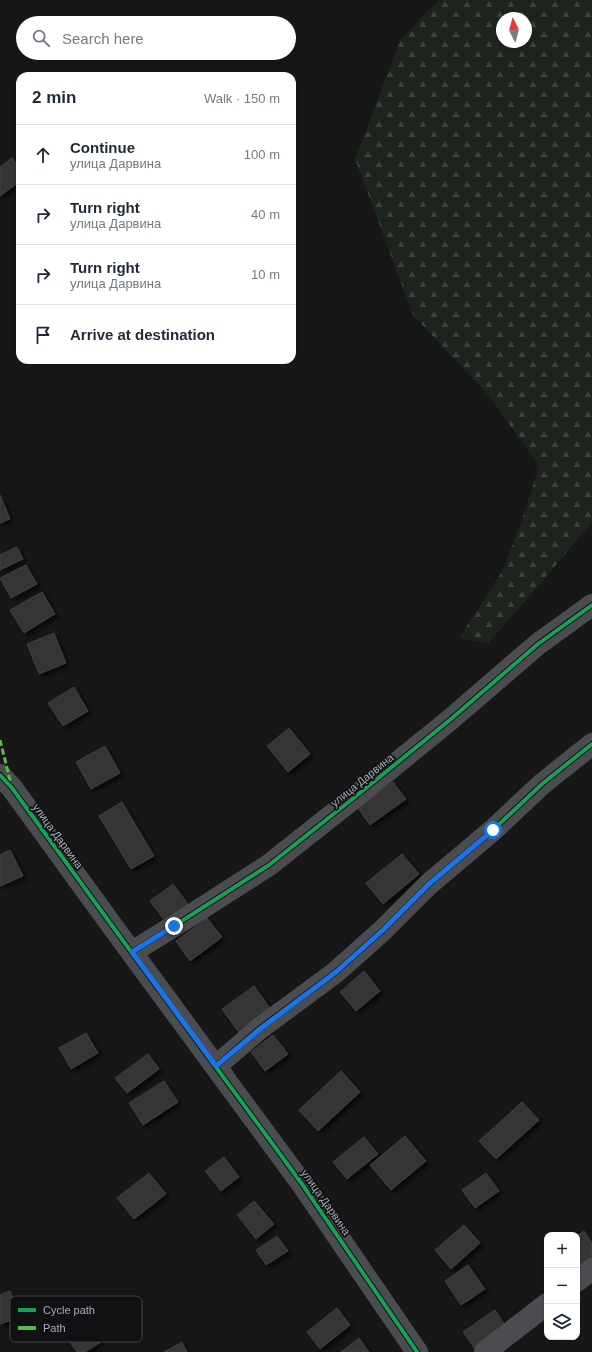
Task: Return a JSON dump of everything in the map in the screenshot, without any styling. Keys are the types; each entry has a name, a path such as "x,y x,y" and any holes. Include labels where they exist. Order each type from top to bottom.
{"street":[{"name":"улица Дарвина","path":"132,952 269,864 451,719 538,644 592,604"},
{"path":"216,1066 260,1029 336,972 383,930 429,884 493,830 542,784 592,744"},
{"name":"улица Дарвина","path":"6,782 302,1184 417,1352"},
{"path":"580,1279 592,1269"},
{"path":"485,1352 544,1306"}],"green space":[{"path":"439,0 592,0 592,522 488,643 459,638 503,570 522,520 539,466 489,396 413,315 355,159 400,41"}],"building":[{"path":"12,158 16,164 16,184 0,196 0,167"},
{"path":"0,495 10,519 0,523"},
{"path":"17,547 23,559 0,570 0,555"},
{"path":"26,565 37,584 11,598 0,578"},
{"path":"42,592 55,614 24,633 10,610"},
{"path":"54,633 66,663 39,674 27,644"},
{"path":"74,687 88,711 63,726 48,703"},
{"path":"289,728 310,754 288,772 267,746"},
{"path":"105,746 120,773 91,789 76,762"},
{"path":"393,782 406,799 370,825 358,808"},
{"path":"122,802 154,856 131,869 99,816"},
{"path":"10,850 23,876 0,886 0,855"},
{"path":"402,854 419,874 383,904 366,883"},
{"path":"173,884 188,904 165,921 150,901"},
{"path":"207,918 222,937 190,961 176,941"},
{"path":"364,971 380,991 356,1011 340,992"},
{"path":"254,986 272,1011 240,1034 222,1009"},
{"path":"86,1033 98,1053 71,1069 59,1048"},
{"path":"273,1035 288,1054 265,1071 251,1052"},
{"path":"148,1054 159,1069 127,1093 115,1078"},
{"path":"341,1071 360,1092 318,1131 299,1110"},
{"path":"164,1081 178,1102 143,1125 129,1103"},
{"path":"522,1102 539,1120 496,1159 479,1141"},
{"path":"405,1136 426,1161 391,1190 370,1165"},
{"path":"364,1137 378,1154 347,1179 333,1162"},
{"path":"224,1157 239,1177 221,1191 205,1171"},
{"path":"149,1173 166,1194 134,1219 117,1198"},
{"path":"486,1173 499,1191 475,1208 462,1190"},
{"path":"254,1201 274,1224 256,1239 237,1215"},
{"path":"464,1225 480,1243 451,1269 435,1250"},
{"path":"584,1231 592,1243 592,1260 581,1268 580,1267 580,1234"},
{"path":"277,1236 288,1251 266,1265 256,1250"},
{"path":"468,1265 485,1289 461,1305 445,1281"},
{"path":"10,1291 12,1296 10,1296 10,1320 0,1324 0,1295"},
{"path":"337,1308 350,1325 320,1349 307,1332"},
{"path":"495,1310 507,1328 475,1349 463,1332"},
{"path":"359,1338 369,1352 341,1352"},
{"path":"70,1342 101,1342 85,1352 77,1352"},
{"path":"182,1342 187,1352 164,1352"}],"marked path":[{"path":"0,740 11,784"}],"cycle path":[{"path":"132,952 269,865 451,719 538,644 592,605"},
{"path":"216,1066 259,1029 336,972 383,930 429,884 493,830 542,784 592,744"},
{"path":"0,775 12,788 302,1184 417,1352"}],"route":[{"path":"174,926 132,952 216,1066 260,1029 336,972 383,930 429,884 493,830"}]}
